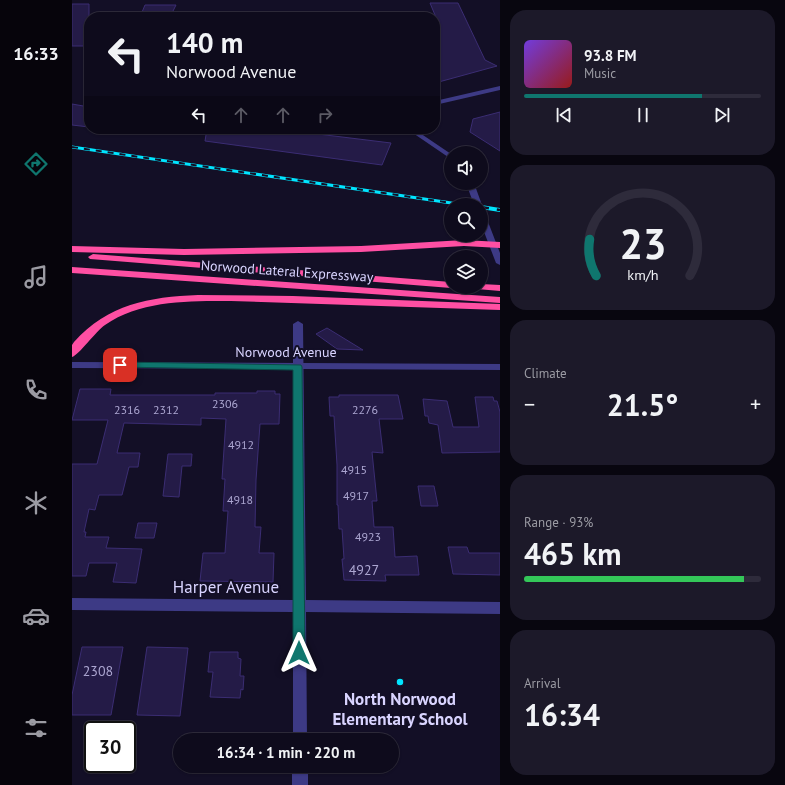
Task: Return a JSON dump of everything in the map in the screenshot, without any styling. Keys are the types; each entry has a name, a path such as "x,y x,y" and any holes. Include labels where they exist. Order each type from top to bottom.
{"highway":[{"path":"72,249 184,252 361,249 437,244 496,244"},
{"name":"Norwood Lateral Expressway","path":"72,256 444,284"},
{"name":"Norwood Lateral Expressway","path":"72,270 500,300"},
{"path":"488,287 500,288"},
{"path":"72,353 82,339 96,325 114,315 132,307 173,300 208,298 302,300 452,307 500,307"}],"street":[{"path":"440,102 500,88"},
{"path":"417,134 444,152"},
{"path":"488,229 496,244 500,263"},
{"path":"298,324 300,733"},
{"name":"Norwood Avenue","path":"72,365 500,367"},
{"name":"Harper Avenue","path":"72,604 500,608"},
{"path":"300,773 300,785"}],"building":[{"path":"430,3 458,3 485,60 497,66 440,82 440,12 434,12"},
{"path":"72,4 89,4 89,12 84,12 84,46 72,46"},
{"path":"145,5 176,5 172,12 142,12"},
{"path":"72,104 84,106 84,126 72,125"},
{"path":"500,112 500,151 470,132 473,119"},
{"path":"206,134 318,134 391,143 382,165 205,141"},
{"path":"327,328 363,350 337,349 316,334"},
{"path":"80,389 111,389 110,395 215,395 215,393 257,393 257,391 275,391 275,394 280,394 279,424 260,424 256,480 255,527 261,527 259,553 274,553 273,582 200,581 203,553 225,553 228,511 223,511 225,479 222,479 226,419 201,418 201,425 124,423 117,453 140,453 138,467 129,467 122,495 99,495 95,510 89,509 84,532 86,532 85,537 109,537 106,548 142,549 136,583 113,582 117,563 89,563 86,576 72,576 72,464 97,464 108,420 72,420"},
{"path":"339,395 398,395 403,419 379,419 383,453 372,452 377,501 372,501 374,527 393,527 395,557 417,556 419,575 385,575 386,581 344,580 342,529 339,529 337,505 337,465 334,416 330,416 329,397 339,397"},
{"path":"475,397 493,397 494,401 497,401 500,412 500,452 442,453 438,425 429,423 428,416 425,416 423,399 447,401 453,427 479,427"},
{"path":"168,454 192,454 191,466 182,466 179,497 163,496"},
{"path":"418,486 434,486 438,506 421,506"},
{"path":"138,523 157,523 154,538 135,538"},
{"path":"448,547 467,547 469,553 500,553 500,575 453,574"},
{"path":"82,647 123,647 111,715 72,715 72,695"},
{"path":"147,647 188,648 180,716 137,715"},
{"path":"210,652 238,652 238,658 241,659 240,676 244,676 243,690 241,689 240,698 210,697 213,672 208,672"}],"railway":[{"path":"72,147 444,202"},
{"path":"488,208 500,210"}],"place":[{"name":"North Norwood Elementary School","path":"400,682"}],"route":[{"path":"120,365 298,367 299,653"}]}
